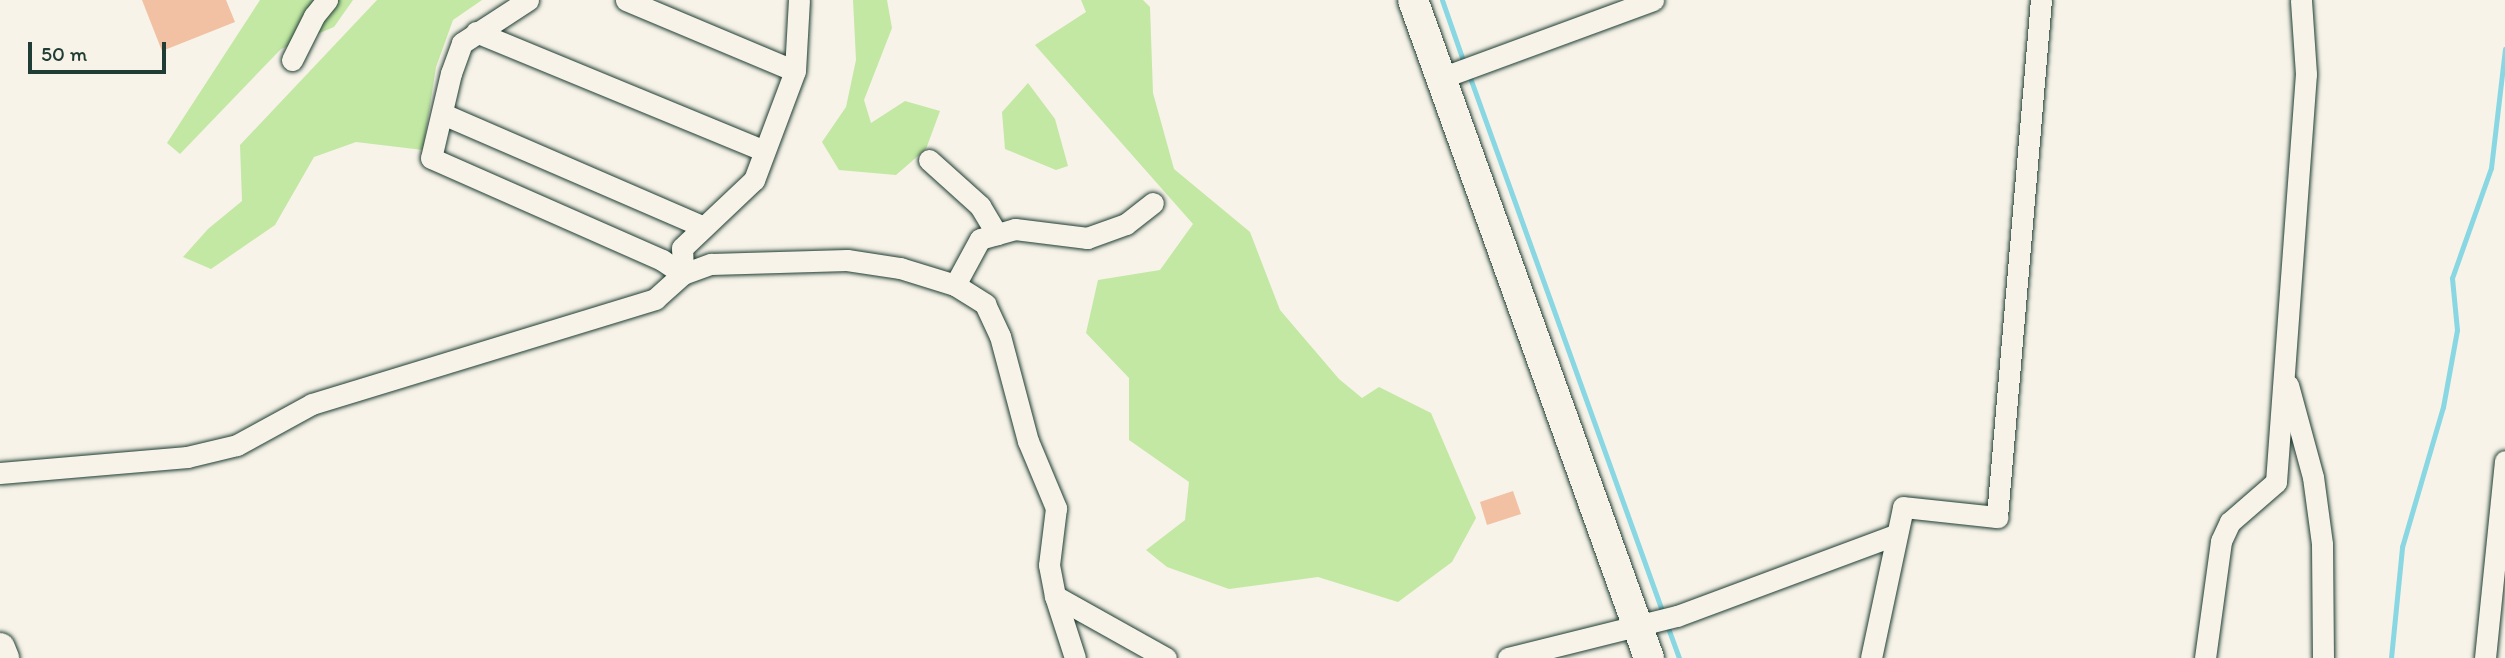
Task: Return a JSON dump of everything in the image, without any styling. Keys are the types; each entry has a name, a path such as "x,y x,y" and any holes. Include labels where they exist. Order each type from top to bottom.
{"street":[{"path":"292,60 314,16 327,0"},
{"path":"528,0 462,43 451,73 432,158 663,260 683,274"},
{"path":"626,0 795,71"},
{"path":"683,274 682,248 754,180 795,71 799,0"},
{"path":"1413,0 1649,658"},
{"path":"1441,78 1653,0"},
{"path":"1871,658 1903,507 1997,517 2040,0"},
{"path":"2205,658 2221,541 2230,522 2276,482 2306,74 2301,0"},
{"path":"476,32 764,150"},
{"path":"443,114 704,227"},
{"path":"929,160 980,206 997,234"},
{"path":"955,285 980,239 1016,229 1087,238 1126,224 1153,203"},
{"path":"0,473 187,457 237,446 312,404 655,299 683,274 711,264 847,260 900,268 955,285 985,304 1000,336 1028,441 1056,508 1049,565 1055,596 1075,658"},
{"path":"2284,382 2289,386 2313,477 2322,544 2323,658"},
{"path":"2485,658 2505,461"},
{"path":"1508,658 1638,628 1677,616 1895,535"},
{"path":"1055,596 1166,658"},
{"path":"0,648 4,658"}],"green space":[{"path":"260,0 353,0 334,27 281,49 180,154 167,143"},
{"path":"377,0 482,0 453,20 436,67 423,150 356,142 314,157 275,225 211,269 183,257 208,229 242,201 240,145"},
{"path":"853,0 887,0 892,28 864,100 871,123 905,101 940,111 926,149 896,175 839,170 822,142 846,107 856,60"},
{"path":"1081,0 1143,0 1150,7 1153,93 1174,169 1250,232 1280,310 1339,379 1362,398 1379,387 1431,413 1476,518 1452,562 1398,602 1318,577 1229,589 1167,567 1146,550 1185,520 1189,482 1129,440 1129,378 1086,333 1098,280 1160,270 1193,224 1035,45 1086,12"},
{"path":"1028,83 1055,119 1068,166 1056,170 1005,149 1002,112"}],"building":[{"path":"142,0 226,0 235,22 162,51"},
{"path":"1513,491 1521,514 1487,525 1480,502"}],"waterway":[{"path":"1442,0 1464,63"},
{"path":"2391,658 2402,547 2443,407 2457,330 2452,278 2491,168 2505,49"},
{"path":"1468,72 1664,616"},
{"path":"1667,625 1679,658"}]}
